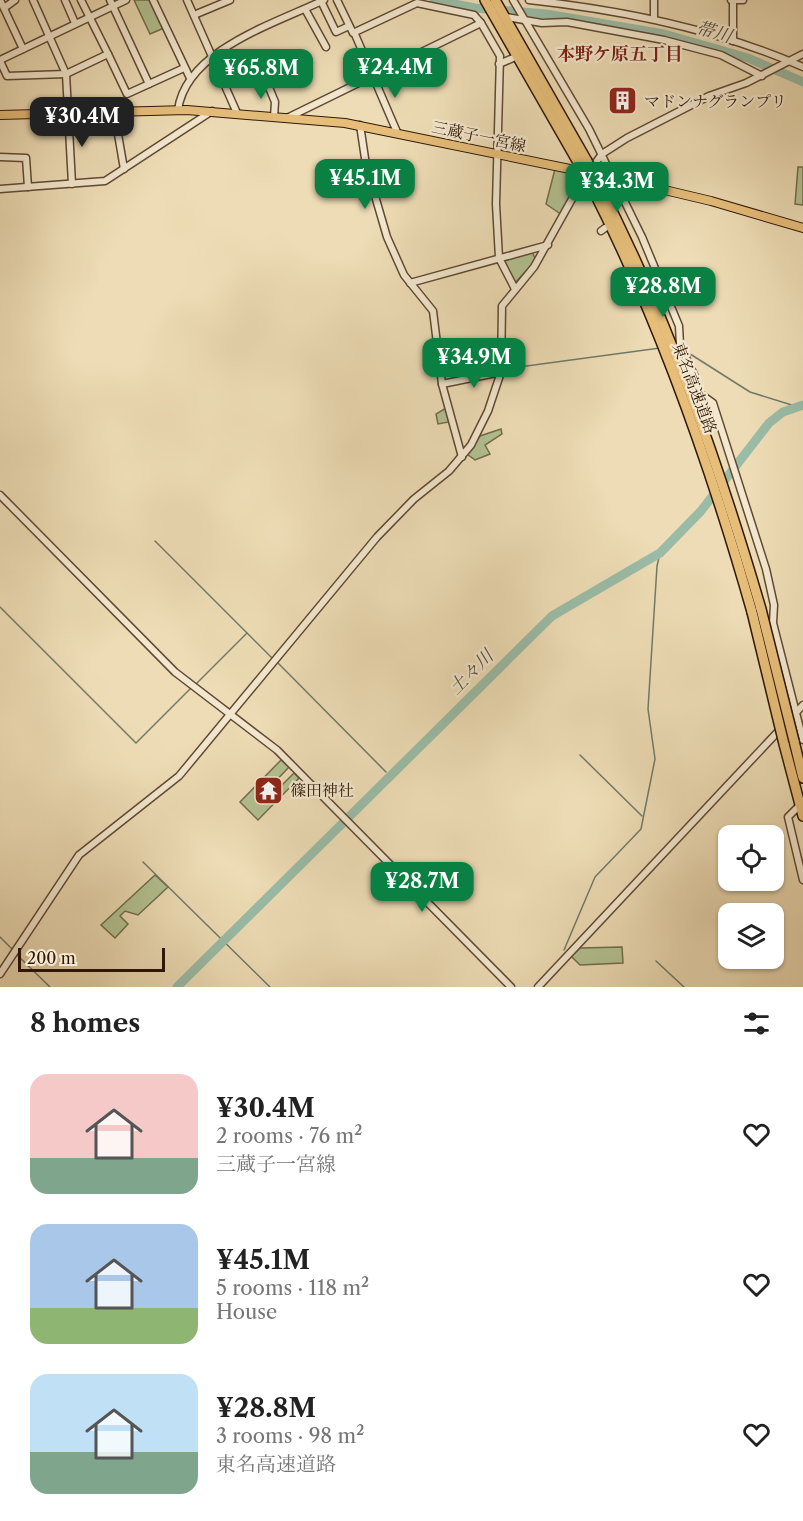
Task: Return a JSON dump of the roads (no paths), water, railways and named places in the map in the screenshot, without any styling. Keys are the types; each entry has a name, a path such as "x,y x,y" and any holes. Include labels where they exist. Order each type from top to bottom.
{"highway":[{"name":"東名高速道路","path":"485,0 502,18"},
{"name":"東名高速道路","path":"495,0 502,18 592,179 666,342 722,478 718,497 799,741 803,778"},
{"name":"東名高速道路","path":"689,400 720,487 756,611 800,812"}],"main road":[{"name":"三蔵子一宮線","path":"0,115 178,110 237,112 360,125 497,153 592,179 614,178 711,201 803,228"}],"street":[{"path":"0,0 23,49"},
{"path":"4,8 15,0"},
{"path":"33,0 66,74 72,184"},
{"path":"64,0 75,23"},
{"path":"81,0 127,94 184,68"},
{"path":"108,54 66,74 7,76 0,60 89,17 111,3 126,0"},
{"path":"153,0 190,78"},
{"path":"187,0 237,112"},
{"path":"194,15 230,0"},
{"path":"337,0 397,132"},
{"path":"529,0 654,19 733,41 784,62 803,67"},
{"path":"654,0 654,19"},
{"path":"733,41 732,0 743,0"},
{"path":"178,110 190,78 212,55 322,1 336,32 352,29 417,3 474,15 500,56 497,153 499,258 515,289"},
{"path":"514,1 573,99 614,178 679,326 680,345 695,377 699,393 713,403 773,596 773,623 795,713 799,741"},
{"path":"111,3 149,84"},
{"path":"305,9 326,47"},
{"path":"502,18 567,22 664,40 721,55 765,74"},
{"path":"286,118 481,23"},
{"path":"531,47 538,43"},
{"path":"0,974 79,855 178,776 377,537 462,456 477,436 501,372 500,312 505,301 534,267 592,179 602,154 627,138 709,96 765,74 803,54"},
{"path":"499,64 513,58"},
{"path":"266,80 275,102 273,117"},
{"path":"114,111 124,170"},
{"path":"0,189 105,181 212,111"},
{"path":"360,125 366,165 376,206 387,237 410,283 433,311 442,384 462,456"},
{"path":"0,157 26,158 28,187"},
{"path":"624,219 632,216"},
{"path":"410,283 548,244"},
{"path":"442,384 501,372"},
{"path":"0,495 175,672 277,750 511,987"},
{"path":"538,987 803,705"},
{"path":"800,812 788,817 803,880"}],"waterway":[{"name":"帯川","path":"434,0 475,8 546,14 664,34 748,58 803,82"},
{"path":"106,183 187,131"},
{"path":"0,192 77,186"},
{"path":"505,369 660,348"},
{"path":"687,352 750,392 795,406"},
{"name":"土々川","path":"177,987 552,616 660,553 701,511 769,423 783,412 803,405"},
{"path":"155,541 272,658"},
{"path":"564,950 595,877 641,829 655,759 648,709 657,566 660,553"},
{"path":"0,607 136,743 192,687"},
{"path":"196,684 247,633"},
{"path":"278,663 386,772"},
{"path":"580,755 642,816"},
{"path":"143,862 270,987"},
{"path":"0,937 12,949"},
{"path":"15,953 50,987"},
{"path":"656,961 684,987"}],"place":[{"name":"マドンナグランプリ","path":"623,101"},
{"name":"篠田神社","path":"269,790"}],"district":[{"name":"本野ケ原五丁目","path":"620,54"}]}
